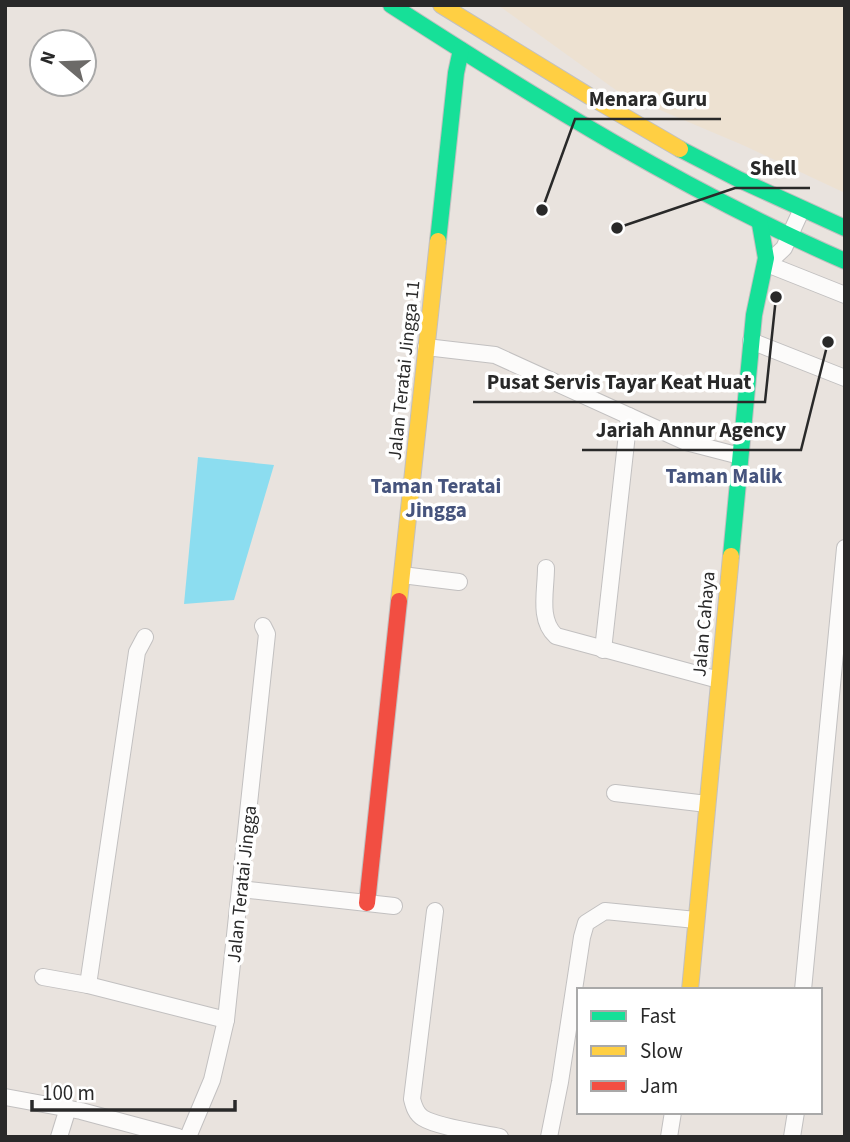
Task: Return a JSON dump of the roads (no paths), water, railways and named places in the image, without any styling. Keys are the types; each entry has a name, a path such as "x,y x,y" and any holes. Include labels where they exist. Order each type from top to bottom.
{"street":[{"path":"391,5 543,103 668,175 760,224 845,261"},
{"path":"441,5 640,129 802,211 845,228"},
{"name":"Jalan Teratai Jingga 11","path":"367,903 456,73 461,50"},
{"name":"Jalan Cahaya","path":"767,264 784,248 802,211"},
{"name":"Jalan Cahaya","path":"690,988 751,341 755,307 767,264 760,224"},
{"path":"767,264 845,295"},
{"path":"751,341 845,378"},
{"path":"426,347 495,355 685,442 740,456"},
{"path":"603,650 629,416"},
{"path":"803,988 845,548"},
{"path":"546,568 545,618 548,629 556,636 719,680"},
{"path":"402,575 459,582"},
{"name":"Jalan Teratai Jingga","path":"188,1137 212,1080 226,1020 267,634 263,626"},
{"path":"88,985 137,652 145,637"},
{"path":"615,793 707,804"},
{"path":"240,889 394,906"},
{"path":"435,911 412,1099 414,1107 418,1114 430,1121 500,1137"},
{"path":"548,1137 560,1082 586,923 606,911 696,919"},
{"path":"43,977 88,985 226,1020"},
{"path":"5,1097 68,1108 178,1137"},
{"path":"60,1137 68,1108"},
{"path":"669,1137 673,1114"},
{"path":"792,1137 796,1114"}],"water":[{"path":"198,457 274,465 234,600 184,604"}],"place":[{"name":"Menara Guru","path":"542,210"},
{"name":"Shell","path":"617,228"},
{"name":"Pusat Servis Tayar Keat Huat","path":"776,297"},
{"name":"Jariah Annur Agency","path":"828,342"}],"district":[{"name":"Taman Malik","path":"724,476"},
{"name":"Taman Teratai Jingga","path":"436,498"}]}
